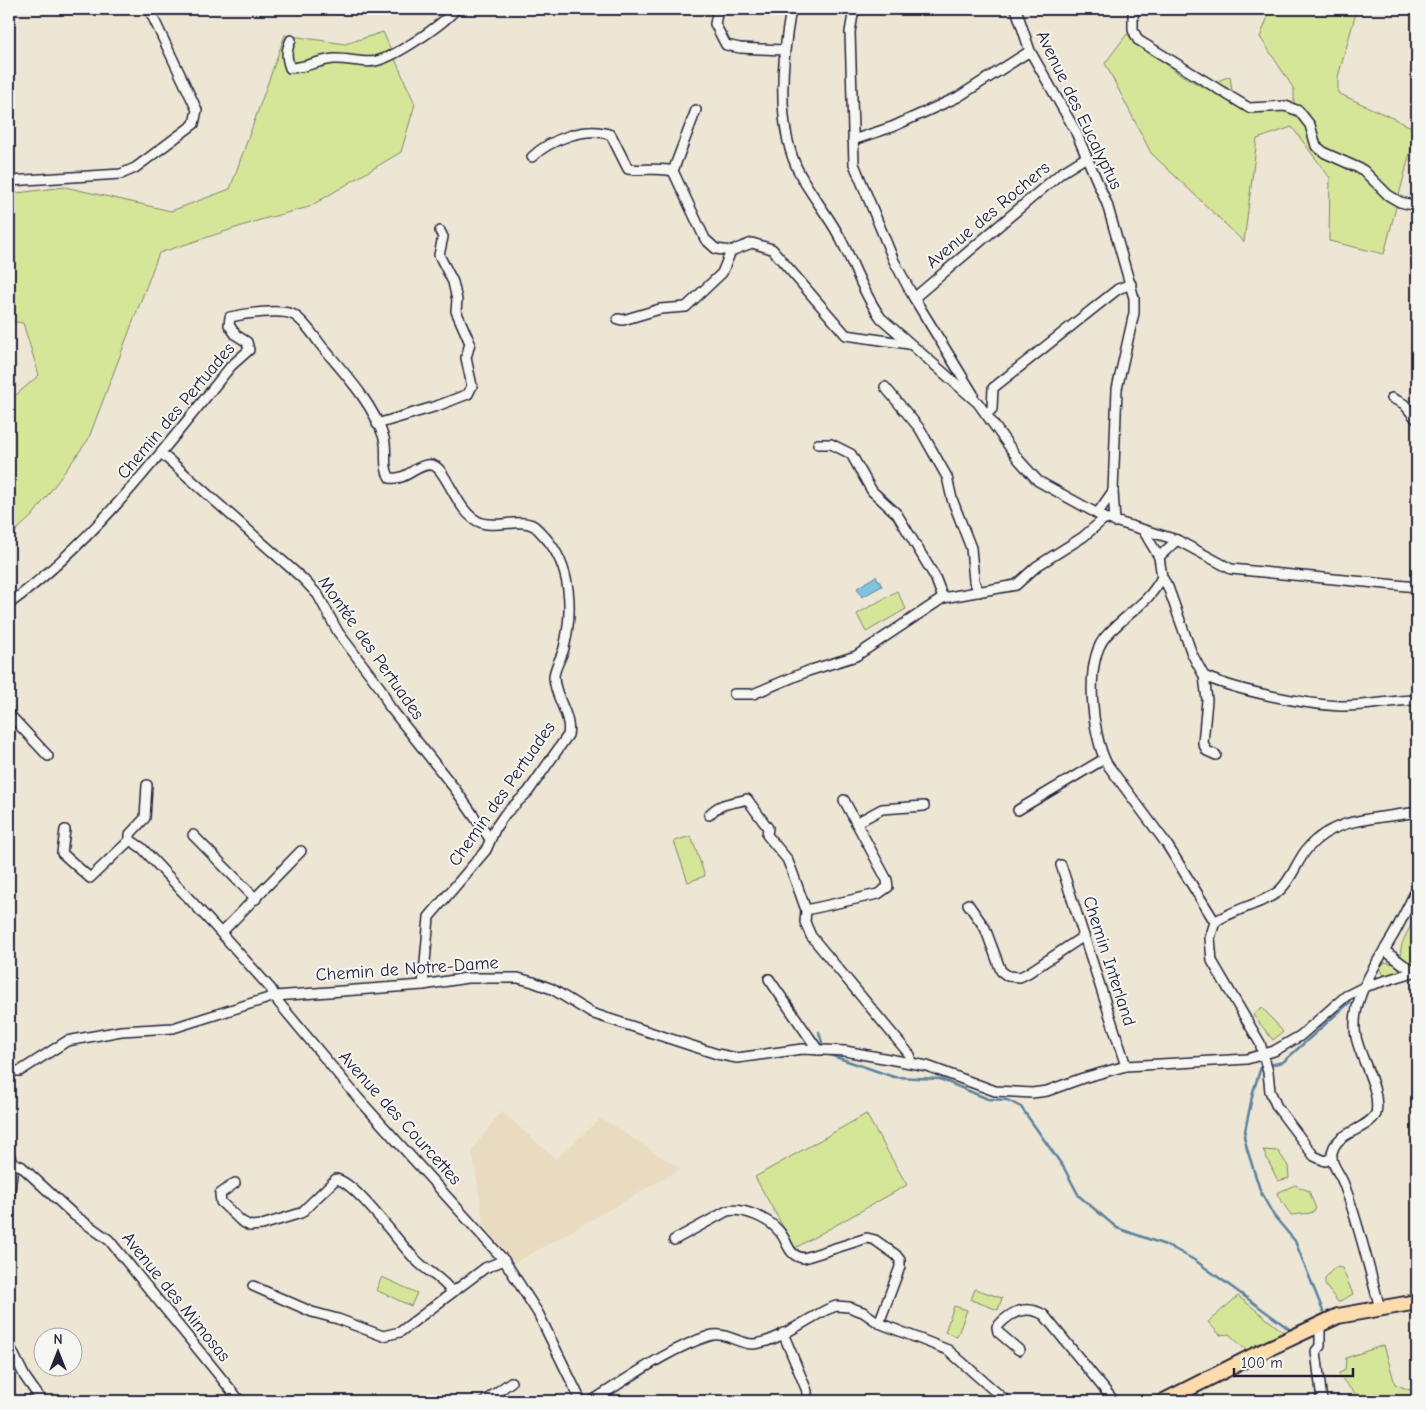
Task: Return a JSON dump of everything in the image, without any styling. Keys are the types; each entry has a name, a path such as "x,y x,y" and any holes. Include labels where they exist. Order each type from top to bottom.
{"main road":[{"path":"1164,1401 1320,1324 1348,1313 1417,1302"}],"street":[{"path":"9,182 120,174 135,168 194,124 197,110 149,9"},
{"path":"291,40 287,48 286,58 290,68 304,68 333,59 376,61 424,36 449,17 456,9"},
{"path":"718,9 715,24 726,45 740,48 783,50"},
{"path":"791,9 783,50 785,125 800,175 838,234 872,306 881,318 978,403"},
{"path":"854,9 850,32 854,164 874,216 914,298 978,403 1019,460 1038,481 1101,516 1115,522 1177,540 1231,569 1417,587"},
{"name":"Avenue des Eucalyptus","path":"1016,9 1030,51 1075,130 1085,158 1107,204 1131,284 1134,313 1116,389 1113,491 1115,522"},
{"path":"1133,9 1133,30 1138,40 1249,108 1285,106 1298,111 1310,124 1316,146 1325,153 1363,170 1388,195 1400,202 1417,206"},
{"path":"854,140 892,127 958,96 1030,51"},
{"path":"696,110 673,171 706,238 716,249 731,251 752,243 772,249 846,335 909,344"},
{"path":"532,157 540,149 577,134 600,130 611,134 628,169 642,171 663,168 673,171"},
{"name":"Avenue des Rochers","path":"914,298 1061,173 1085,158"},
{"path":"377,424 437,406 468,394 472,386 466,358 470,343 456,312 457,300 453,282 439,255 442,237 440,231"},
{"path":"618,319 623,320 660,309 686,307 722,273 731,251"},
{"path":"986,414 992,409 993,388 1118,289 1131,284"},
{"name":"Chemin des Pertuades","path":"9,604 90,534 161,453 232,366 249,350 248,342 236,335 229,325 230,317 244,314 284,312 294,315 339,364 362,394 384,438 386,472 390,478 400,480 422,467 432,465 441,469 454,496 468,516 482,523 499,526 526,523 535,526 553,546 567,582 570,598 564,648 554,677 570,726 568,735 528,792 505,814 490,839 486,850 429,917 423,985"},
{"path":"885,387 920,429 947,477 952,499 970,548 974,581 979,592"},
{"path":"1392,398 1404,404 1417,420"},
{"path":"818,444 832,444 851,454 872,491 897,514 935,577 943,598"},
{"name":"Montée des Pertuades","path":"161,453 191,482 303,579 318,595 338,632 381,689 389,706 455,789 490,839"},
{"path":"734,694 753,694 808,671 856,656 943,598 1016,585 1037,566 1083,537 1101,516 1113,491"},
{"path":"1143,530 1159,557 1162,577 1168,587 1192,654 1204,676 1208,694 1203,743 1208,751 1216,756"},
{"path":"1159,557 1177,540"},
{"path":"1162,577 1146,602 1106,636 1098,647 1094,669 1094,727 1104,759 1166,843 1215,922"},
{"path":"1204,676 1220,683 1307,702 1341,706 1417,700"},
{"path":"1208,694 1220,683"},
{"path":"9,714 48,756"},
{"path":"1018,810 1104,759"},
{"path":"65,830 62,852 90,878 130,840 130,834 145,818 147,785"},
{"path":"709,815 716,806 726,803 733,804 747,798 768,828 767,835 786,859 806,910 805,922 811,936 910,1055 910,1062"},
{"path":"806,910 878,894 886,890 887,880 844,800"},
{"path":"856,823 882,809 924,806"},
{"path":"1332,1158 1320,1160 1297,1136 1277,1108 1270,1091 1266,1063 1260,1043 1212,961 1210,938 1215,922 1228,913 1279,891 1308,848 1322,835 1355,820 1417,812"},
{"path":"193,836 256,899"},
{"name":"Avenue des Courcettes","path":"130,840 142,848 221,933 358,1098 504,1260 538,1313 581,1401"},
{"path":"221,933 301,852"},
{"name":"Chemin Interland","path":"1061,866 1126,1066"},
{"path":"1380,1308 1343,1181 1332,1158 1333,1150 1338,1141 1372,1120 1377,1107 1356,1036 1355,1023 1364,987 1372,968 1384,950 1417,889"},
{"path":"968,904 985,928 1001,971 1008,976 1020,977 1028,973 1084,936"},
{"path":"1384,950 1404,965 1417,971"},
{"name":"Chemin de Notre-Dame","path":"9,1071 20,1071 67,1042 120,1031 173,1028 275,996 423,985 467,978 518,978 552,989 591,1013 717,1054 737,1058 802,1049 844,1051 910,1062 982,1088 1011,1094 1047,1091 1083,1078 1126,1066 1247,1059 1266,1063 1346,996 1364,987 1417,971"},
{"path":"769,979 818,1050"},
{"path":"9,1201 11,1159"},
{"name":"Avenue des Mimosas","path":"11,1159 22,1166 74,1215 109,1240 240,1401"},
{"path":"235,1182 220,1194 221,1202 241,1222 250,1226 262,1225 301,1213 327,1185 336,1179 341,1180 366,1202 419,1263 445,1282 452,1292"},
{"path":"674,1240 727,1210 735,1209 772,1224 780,1232 791,1252 796,1257 804,1258 867,1238 875,1240 896,1254 900,1260 900,1267 879,1323"},
{"path":"253,1286 312,1312 338,1319 382,1336 400,1332 485,1268 504,1260"},
{"path":"592,1401 657,1362 709,1336 722,1334 751,1344 765,1343 836,1306 849,1307 863,1312 879,1323 948,1350 1006,1401"},
{"path":"1019,1350 998,1332 997,1327 1005,1317 1018,1311 1036,1310 1044,1315 1114,1401"},
{"path":"1320,1324 1320,1346 1316,1352 1322,1401"},
{"path":"784,1333 807,1391 806,1401"},
{"path":"9,1346 25,1377 42,1401"},
{"path":"488,1401 511,1382"}],"shaded area":[{"path":"501,1111 556,1159 601,1118 681,1169 515,1263 484,1225 472,1150"}],"green space":[{"path":"1271,9 1357,9 1338,77 1338,93 1416,129 1384,254 1329,241 1330,178 1292,127 1257,139 1244,242 1151,153 1105,63 1127,34 1175,71 1202,87 1230,76 1234,105 1294,104 1294,89 1260,37"},
{"path":"383,32 415,104 401,152 309,207 260,220 159,253 88,440 33,515 9,537 9,401 39,375 23,323 9,321 9,194 65,187 171,211 230,189 285,35 345,44"},
{"path":"897,591 906,609 866,632 857,614"},
{"path":"691,836 705,876 688,882 674,841"},
{"path":"1417,916 1417,962 1407,961 1402,958 1402,944"},
{"path":"1385,962 1394,964 1402,972 1382,974 1380,967"},
{"path":"1262,1007 1283,1032 1273,1040 1253,1015"},
{"path":"866,1114 907,1185 795,1248 755,1177"},
{"path":"1263,1150 1278,1151 1288,1166 1289,1178 1278,1181"},
{"path":"1295,1185 1309,1191 1316,1209 1311,1213 1291,1215 1278,1196 1277,1193"},
{"path":"1335,1267 1342,1268 1353,1294 1338,1302 1325,1285 1325,1278"},
{"path":"382,1277 417,1293 411,1306 376,1290"},
{"path":"975,1289 1002,1298 998,1310 971,1300"},
{"path":"1238,1296 1286,1334 1271,1338 1247,1351 1229,1334 1220,1335 1208,1322"},
{"path":"954,1306 967,1310 957,1337 945,1332"},
{"path":"1384,1345 1395,1384 1417,1393 1417,1401 1361,1401 1338,1374 1345,1370 1346,1358"}],"water":[{"path":"876,576 882,586 862,597 857,588"}],"waterway":[{"path":"1323,1311 1295,1241 1274,1216 1261,1193 1244,1136 1253,1092 1261,1067 1283,1062 1350,1002"},
{"path":"819,1032 823,1046"},
{"path":"824,1053 894,1077 940,1079 988,1099 1007,1100 1021,1107 1064,1168 1079,1196 1117,1228 1171,1247 1196,1261 1292,1331"}]}
